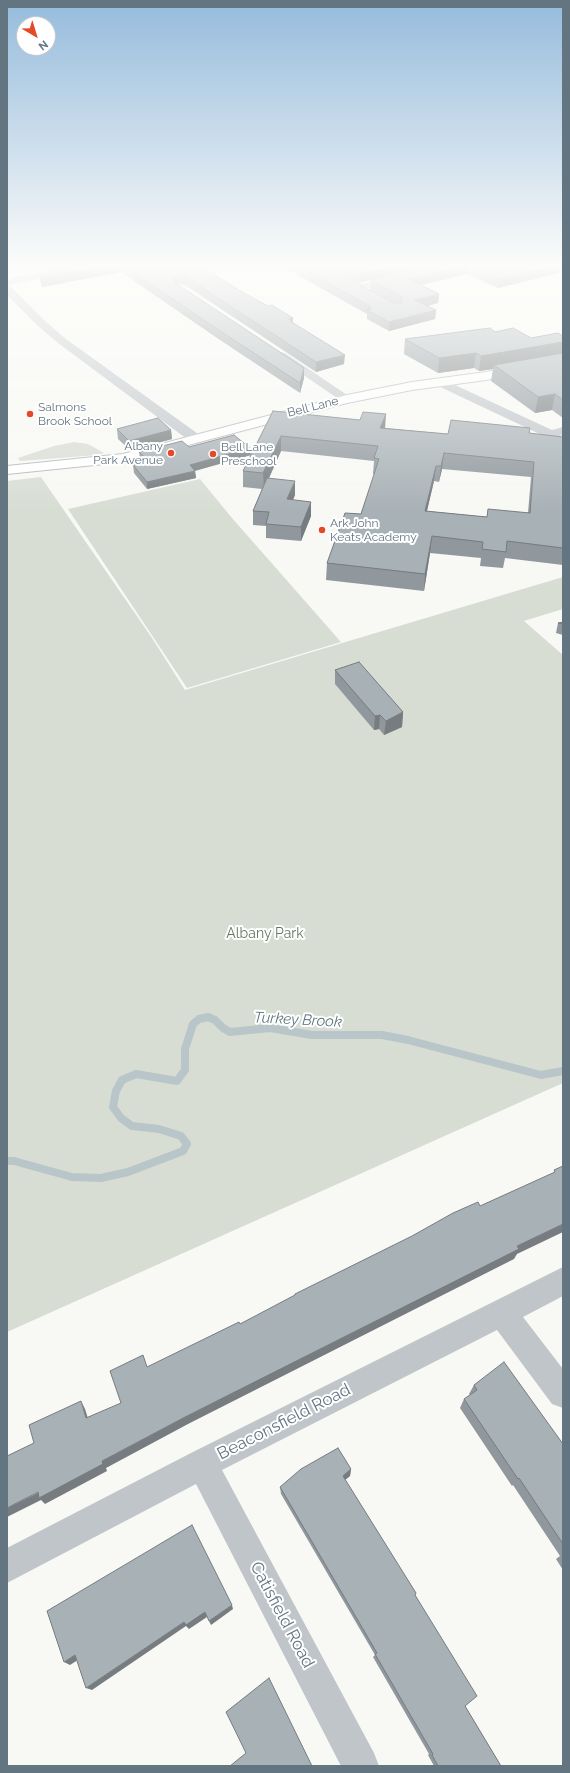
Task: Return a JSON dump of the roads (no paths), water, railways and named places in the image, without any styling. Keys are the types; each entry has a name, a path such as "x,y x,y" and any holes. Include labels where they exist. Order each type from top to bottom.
{"street":[{"path":"70,347 196,439"},
{"path":"271,349 347,399"},
{"name":"Bell Lane","path":"7,470 124,458 285,414 347,399 412,386 509,372 563,362"},
{"path":"440,382 551,434 563,431"},
{"name":"Beaconsfield Road","path":"7,1566 202,1464 563,1281"},
{"path":"501,1312 563,1392"},
{"name":"Catisfield Road","path":"202,1464 361,1766"}],"waterway":[{"name":"Turkey Brook","path":"7,1161 14,1161 72,1177 101,1178 128,1172 183,1151 187,1144 181,1136 159,1129 132,1126 121,1118 113,1107 116,1091 122,1080 136,1074 177,1081 185,1070 185,1049 193,1024 199,1019 208,1017 215,1020 223,1028 230,1032 270,1028 312,1035 382,1035 408,1040 541,1075 563,1071"}],"place":[{"name":"Salmons Brook School","path":"30,414"},
{"name":"Albany Park Avenue","path":"171,453"},
{"name":"Bell Lane Preschool","path":"213,454"},
{"name":"Ark John Keats Academy","path":"322,530"}],"park label":[{"name":"Albany Park","path":"265,934"}]}
